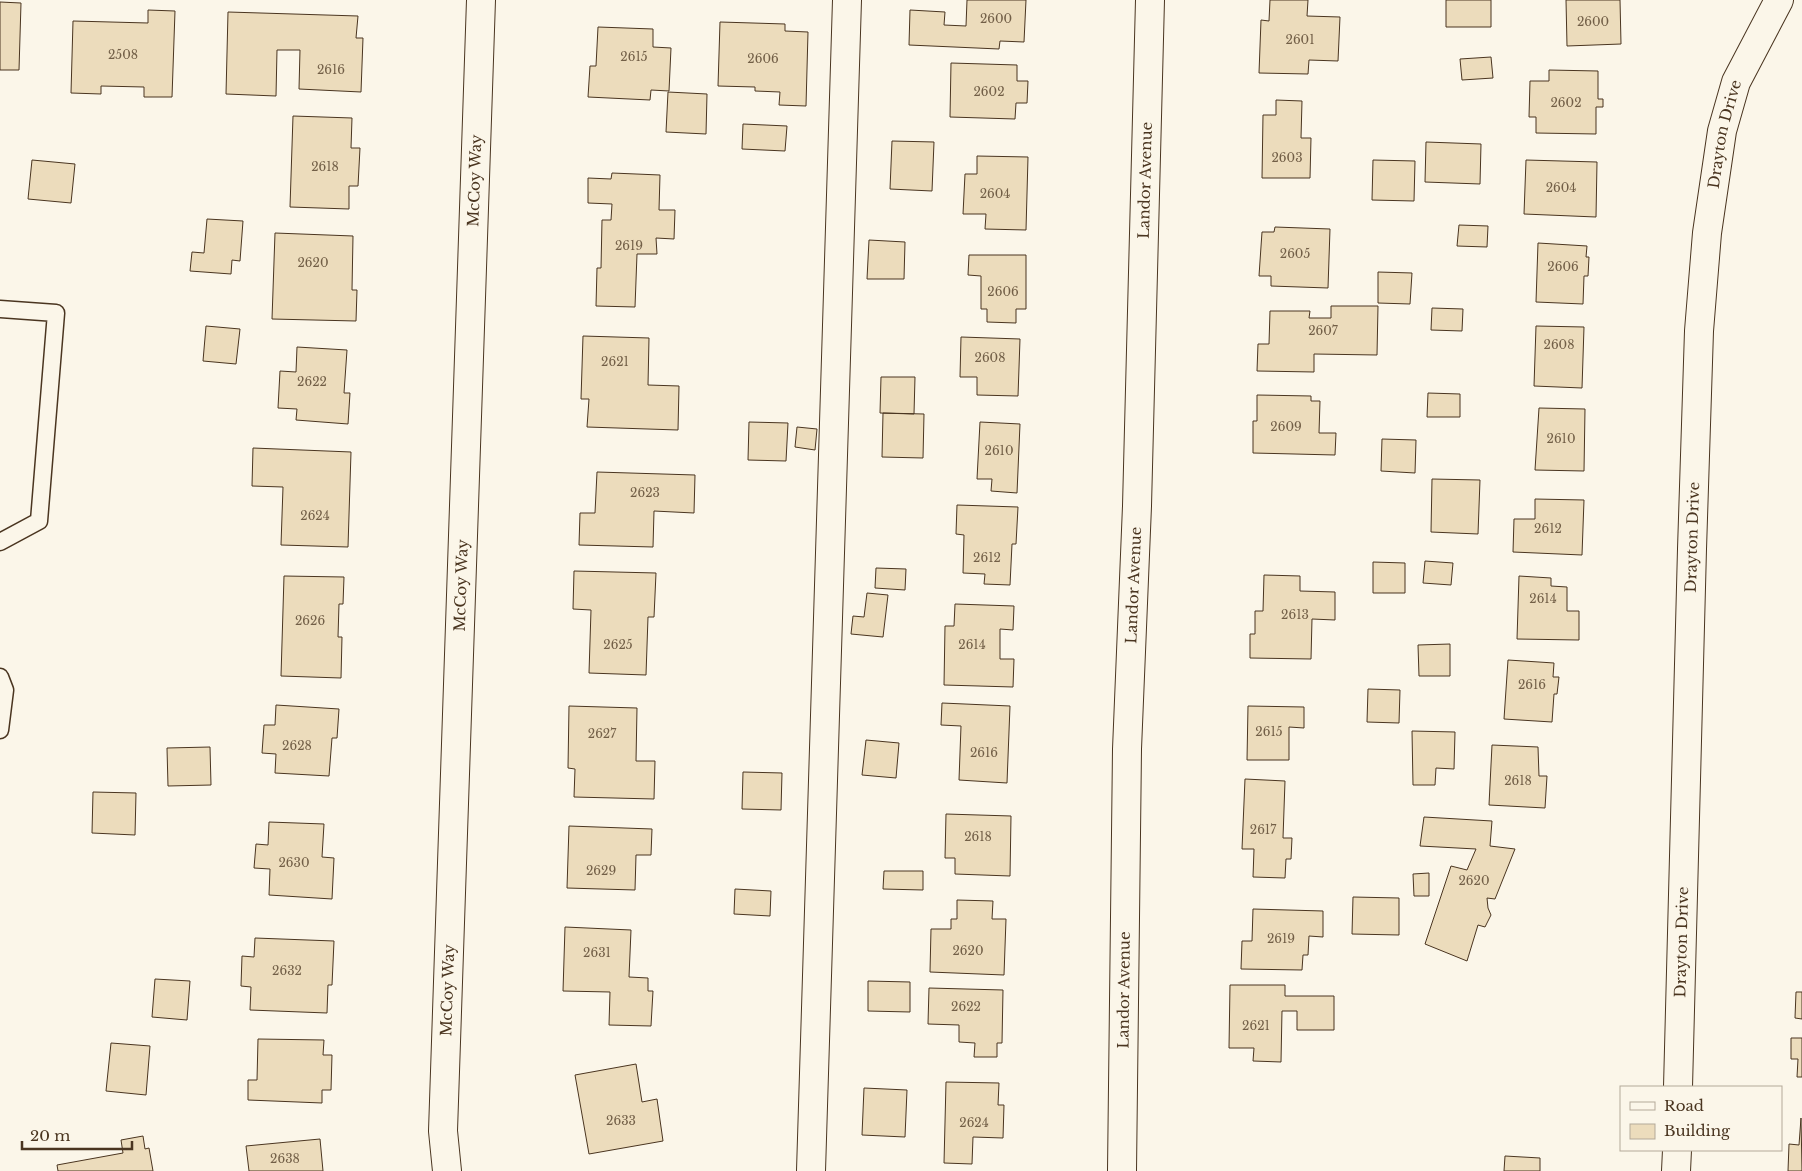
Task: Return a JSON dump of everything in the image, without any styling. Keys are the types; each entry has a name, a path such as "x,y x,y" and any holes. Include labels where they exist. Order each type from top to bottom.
{"street":[{"name":"McCoy Way","path":"447,1171 444,1121 481,0"},
{"path":"811,1171 847,0"},
{"name":"Landor Avenue","path":"1122,1171 1127,749 1137,506 1150,0"},
{"name":"Drayton Drive","path":"1678,1086 1699,330 1707,233 1722,131 1736,82 1779,0"},
{"path":"1676,1171 1677,1151"}],"lane":[{"path":"0,309 56,313 39,521 0,542"},
{"path":"0,677 5,690 0,730"}],"building":[{"path":"967,0 1026,0 1024,42 1000,41 999,49 909,45 910,10 945,12 944,25 966,26"},
{"path":"1270,0 1308,0 1307,16 1340,17 1338,61 1309,60 1308,74 1259,73 1261,20 1269,21"},
{"path":"1446,0 1491,0 1491,27 1446,27"},
{"path":"1566,0 1620,0 1621,44 1567,46"},
{"path":"0,2 21,3 19,70 0,70"},
{"path":"148,10 175,11 172,97 144,97 144,87 101,86 101,94 71,93 73,21 148,23"},
{"path":"228,12 358,16 356,38 363,38 361,92 299,89 300,50 277,50 276,96 226,94"},
{"path":"720,22 785,24 785,31 808,32 806,106 779,105 780,92 755,91 755,87 718,86"},
{"path":"598,27 653,29 653,47 671,48 669,91 651,90 650,100 588,97 590,66 596,66"},
{"path":"1491,57 1493,78 1462,80 1460,59"},
{"path":"951,63 1017,65 1017,81 1028,81 1027,103 1016,103 1015,119 950,117"},
{"path":"1549,70 1598,71 1598,99 1603,99 1603,107 1596,107 1596,134 1536,133 1536,117 1529,117 1530,81 1549,81"},
{"path":"668,92 707,94 706,134 666,132"},
{"path":"1276,100 1302,101 1301,138 1311,138 1310,178 1262,178 1263,115 1276,115"},
{"path":"293,116 352,118 351,148 360,148 358,186 349,186 349,209 290,207"},
{"path":"743,124 787,126 785,151 742,149"},
{"path":"892,141 934,142 932,191 890,189"},
{"path":"1426,142 1481,144 1480,184 1425,182"},
{"path":"977,156 1028,157 1026,230 985,229 986,214 963,214 965,174 977,174"},
{"path":"32,160 75,164 71,203 28,199"},
{"path":"1373,160 1415,161 1414,201 1372,200"},
{"path":"1526,160 1597,162 1596,217 1524,214"},
{"path":"612,173 660,175 659,210 675,210 674,239 656,238 657,254 637,254 635,307 596,306 597,268 601,268 602,220 611,220 612,204 588,203 588,178 611,179"},
{"path":"207,219 243,221 240,261 232,260 231,274 190,271 192,252 204,253"},
{"path":"1459,225 1488,226 1487,247 1457,246"},
{"path":"1275,227 1330,229 1328,288 1271,286 1271,276 1259,276 1262,232 1274,232"},
{"path":"275,233 353,236 352,290 357,290 356,321 272,319"},
{"path":"869,240 905,242 904,279 867,279"},
{"path":"1538,243 1587,246 1586,257 1589,257 1588,276 1584,276 1583,304 1536,302"},
{"path":"969,255 1026,255 1026,309 1016,309 1016,323 987,322 987,309 981,309 981,276 968,275"},
{"path":"1378,272 1412,273 1410,304 1378,303"},
{"path":"1331,306 1378,306 1377,355 1314,354 1314,372 1257,371 1258,344 1269,344 1270,311 1310,311 1309,318 1331,318"},
{"path":"1432,308 1463,309 1462,331 1431,330"},
{"path":"206,326 240,329 236,364 203,361"},
{"path":"1536,326 1584,327 1582,388 1534,386"},
{"path":"583,336 649,338 648,385 679,386 678,430 587,427 589,399 581,399"},
{"path":"961,337 1020,339 1018,396 977,395 977,377 960,377"},
{"path":"297,347 347,350 344,393 350,393 348,424 296,420 297,409 278,408 280,371 296,372"},
{"path":"881,377 915,377 914,414 880,413"},
{"path":"1428,393 1460,394 1460,417 1427,417"},
{"path":"1257,395 1311,396 1311,401 1320,401 1319,433 1336,433 1335,455 1253,453 1253,421 1257,421"},
{"path":"1539,408 1585,409 1584,471 1535,470"},
{"path":"883,413 924,414 923,458 882,457"},
{"path":"749,422 788,423 786,461 748,460"},
{"path":"980,422 1020,424 1017,493 991,491 992,479 977,479"},
{"path":"797,427 817,429 815,450 795,447"},
{"path":"1382,439 1416,440 1415,473 1381,471"},
{"path":"253,448 351,452 348,547 281,545 283,487 252,486"},
{"path":"597,472 695,475 694,513 654,511 653,547 579,545 580,513 595,513"},
{"path":"1432,479 1480,480 1478,534 1431,532"},
{"path":"1535,499 1584,500 1582,555 1513,552 1514,519 1535,519"},
{"path":"957,505 1018,507 1016,544 1012,544 1010,585 984,584 985,574 963,573 964,535 956,534"},
{"path":"1425,561 1453,563 1451,585 1423,583"},
{"path":"1373,562 1405,563 1405,593 1373,593"},
{"path":"876,568 906,569 905,590 875,588"},
{"path":"574,571 656,573 654,617 648,617 646,675 589,673 591,610 573,609"},
{"path":"1264,575 1300,576 1300,591 1335,592 1335,620 1312,619 1311,659 1250,658 1250,634 1255,634 1255,611 1263,611"},
{"path":"284,576 344,577 343,604 339,604 338,637 342,637 341,678 281,676"},
{"path":"1519,576 1551,578 1551,586 1567,587 1567,611 1579,611 1579,640 1517,639"},
{"path":"867,593 888,595 883,637 851,634 853,616 864,617"},
{"path":"955,604 1014,606 1013,630 1000,629 1000,659 1014,659 1013,687 944,685 945,626 954,626"},
{"path":"1450,644 1450,676 1419,676 1418,645"},
{"path":"1508,660 1554,663 1553,677 1559,677 1557,694 1554,694 1552,722 1504,719"},
{"path":"1368,689 1400,690 1399,723 1367,722"},
{"path":"942,703 1010,706 1007,783 959,780 961,726 941,725"},
{"path":"276,705 339,709 337,738 332,738 329,776 275,773 276,754 262,753 264,725 275,725"},
{"path":"569,706 637,708 636,761 655,761 654,799 574,797 575,769 568,768"},
{"path":"1248,706 1304,707 1304,728 1289,727 1289,760 1247,760"},
{"path":"1412,731 1455,732 1454,769 1436,768 1435,785 1413,785"},
{"path":"866,740 899,743 896,778 862,775"},
{"path":"1492,745 1538,747 1539,776 1547,776 1545,808 1489,805"},
{"path":"210,747 211,785 168,786 167,748"},
{"path":"743,772 782,773 781,810 742,809"},
{"path":"1245,779 1285,781 1283,838 1292,838 1291,859 1286,859 1285,878 1253,877 1254,849 1242,849"},
{"path":"93,792 136,793 135,835 92,833"},
{"path":"946,814 1011,816 1010,876 955,874 955,858 945,858"},
{"path":"1424,817 1492,821 1490,846 1515,849 1495,899 1487,898 1491,915 1485,927 1478,925 1467,961 1425,944 1451,866 1467,870 1476,849 1420,846"},
{"path":"269,822 324,824 322,857 334,858 332,899 269,895 270,869 254,868 256,844 268,845"},
{"path":"569,826 652,829 651,855 636,855 635,890 567,888"},
{"path":"884,871 923,871 923,890 883,889"},
{"path":"1429,873 1429,896 1414,896 1413,874"},
{"path":"735,889 771,891 770,916 734,914"},
{"path":"1353,897 1399,898 1399,935 1352,934"},
{"path":"957,900 993,901 992,919 1006,919 1004,975 930,972 931,929 951,929 951,919 957,919"},
{"path":"1253,909 1323,911 1323,937 1309,936 1308,955 1303,955 1302,970 1241,969 1242,941 1252,941"},
{"path":"565,927 631,930 629,977 648,978 648,991 653,991 651,1026 609,1025 610,992 563,991"},
{"path":"255,938 334,941 332,985 328,985 327,1013 250,1010 251,987 241,986 242,956 254,957"},
{"path":"155,979 190,981 187,1020 152,1017"},
{"path":"868,981 910,982 910,1012 868,1011"},
{"path":"1230,985 1285,985 1285,996 1334,996 1334,1030 1297,1030 1297,1011 1282,1011 1281,1062 1253,1061 1254,1048 1229,1048"},
{"path":"929,988 1003,990 1002,1043 997,1043 997,1057 974,1057 975,1043 959,1042 959,1025 928,1024"},
{"path":"1796,992 1802,992 1802,1019 1795,1018"},
{"path":"1791,1038 1802,1038 1802,1077 1797,1077 1798,1059 1791,1059"},
{"path":"258,1039 324,1040 323,1055 332,1055 331,1090 322,1090 322,1103 248,1100 248,1080 257,1080"},
{"path":"111,1043 150,1046 146,1095 106,1091"},
{"path":"636,1064 642,1102 657,1099 663,1141 589,1154 575,1075"},
{"path":"946,1082 999,1083 998,1105 1004,1105 1003,1138 973,1137 972,1164 944,1163"},
{"path":"864,1088 907,1090 905,1137 862,1135"},
{"path":"1801,1118 1802,1171 1788,1171 1789,1144 1799,1145"},
{"path":"143,1136 145,1149 149,1148 153,1171 58,1171 57,1165 123,1153 121,1140"},
{"path":"320,1139 323,1171 249,1171 246,1146"},
{"path":"1505,1156 1540,1158 1540,1171 1504,1171"}]}
